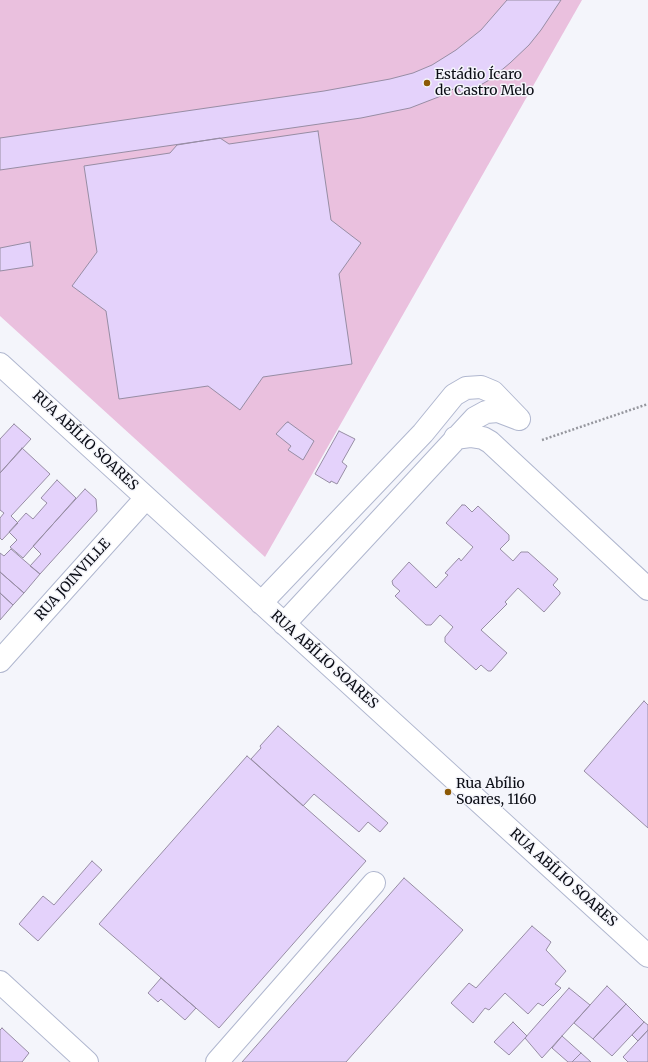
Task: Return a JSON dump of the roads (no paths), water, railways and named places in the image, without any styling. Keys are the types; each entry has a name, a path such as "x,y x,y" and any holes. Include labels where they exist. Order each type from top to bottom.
{"street":[{"name":"RUA ABÍLIO SOARES","path":"0,364 648,956"},
{"path":"261,602 423,433 454,395 466,388 481,387 493,392 519,419 498,411 486,412 475,418 284,624"},
{"path":"455,438 470,436 483,438 490,442 648,589"},
{"name":"RUA JOINVILLE","path":"0,661 146,498"},
{"path":"357,502 379,523"},
{"path":"217,1062 374,882"},
{"path":"0,982 87,1062"}],"place":[{"name":"Estádio Ícaro de Castro Melo","path":"427,83"},
{"name":"Rua Abílio Soares, 1160","path":"448,792"}]}
